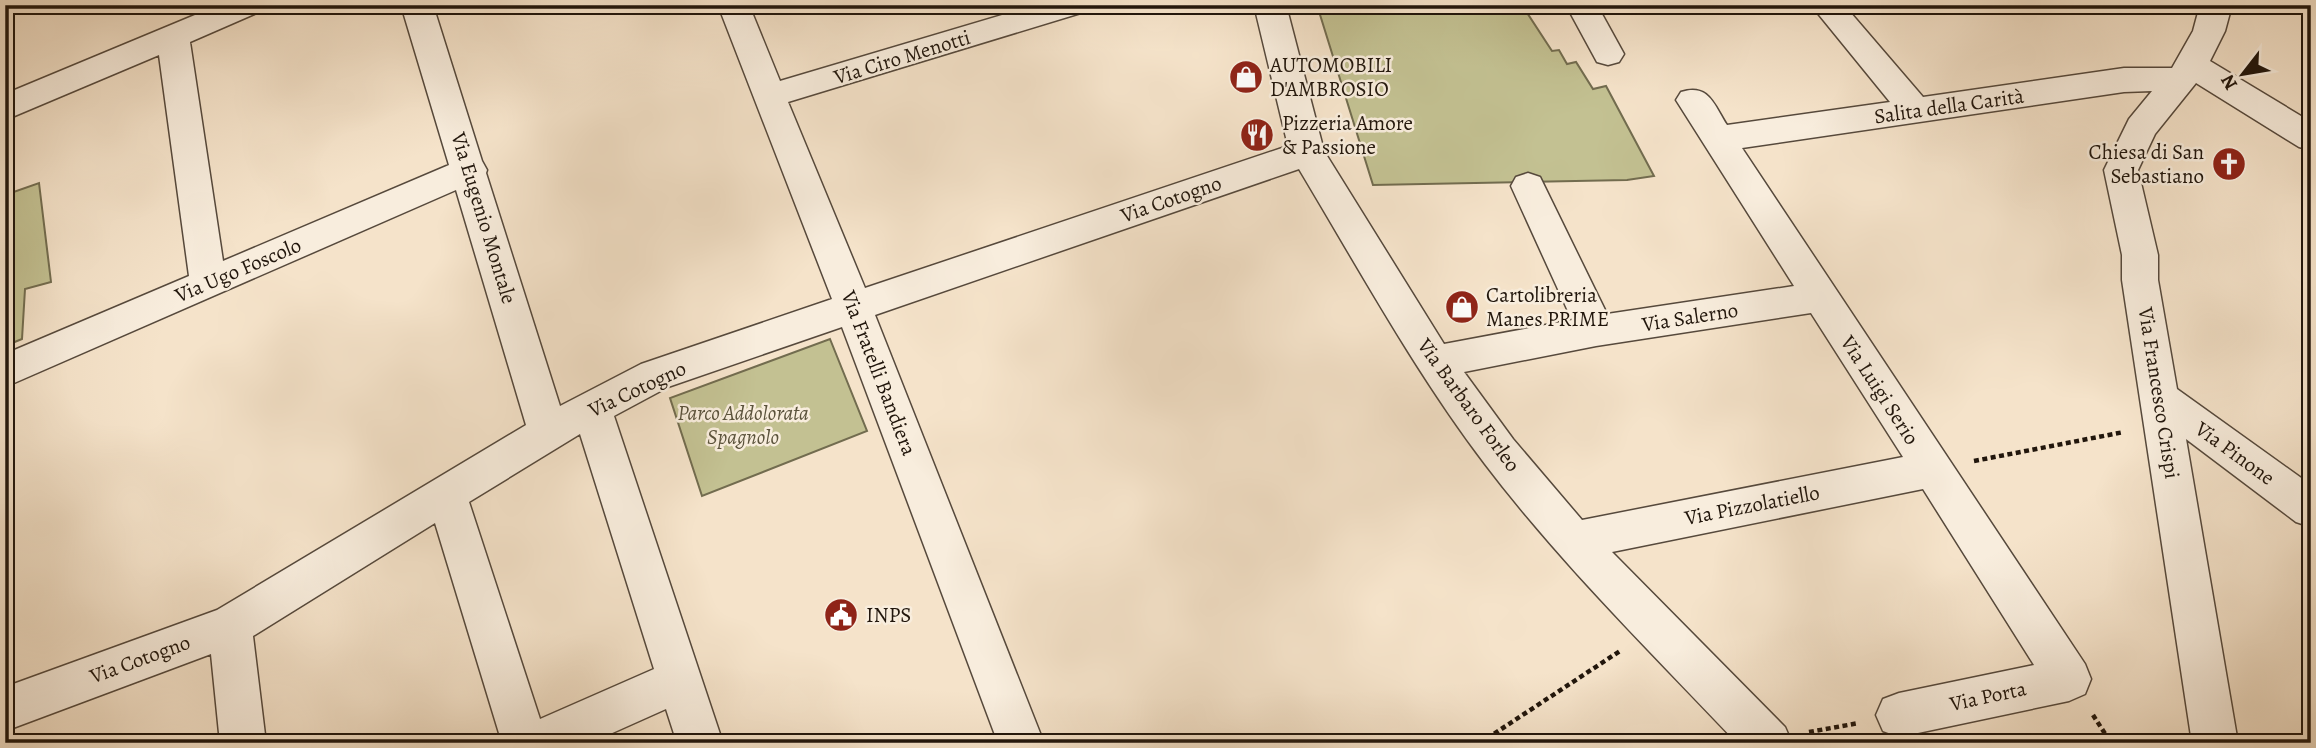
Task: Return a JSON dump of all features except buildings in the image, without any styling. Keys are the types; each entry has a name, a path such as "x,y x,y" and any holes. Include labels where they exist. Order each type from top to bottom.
{"street":[{"path":"5,108 248,5"},
{"name":"Via Eugenio Montale","path":"418,5 548,432"},
{"name":"Via Fratelli Bandiera","path":"733,5 854,308 1021,743"},
{"name":"Via Ciro Menotti","path":"770,96 1073,5"},
{"name":"Via Barbaro Forleo","path":"1270,5 1307,153 1435,362 1499,451 1573,541 1768,742"},
{"path":"1581,5 1608,54"},
{"path":"1826,5 1917,112"},
{"name":"Via Francesco Crispi","path":"2215,743 2140,280 2140,255 2121,170 2141,128 2187,72 2209,31 2216,5"},
{"path":"173,38 208,283"},
{"path":"2187,72 2311,138"},
{"name":"Salita della Carità","path":"1718,138 2187,72"},
{"name":"Via Luigi Serio","path":"1693,100 2069,679"},
{"name":"Via Cotogno","path":"5,709 230,626 548,432 655,375 1307,153"},
{"name":"Via Ugo Foscolo","path":"5,371 470,170"},
{"path":"1528,186 1596,331"},
{"name":"Via Salerno","path":"1435,362 1596,331 1820,297"},
{"path":"592,409 701,743"},
{"name":"Via Pinone","path":"2162,411 2311,509"},
{"name":"Via Pizzolatiello","path":"1573,541 1932,469"},
{"path":"446,493 525,743"},
{"path":"230,626 243,743"},
{"name":"Via Porta","path":"1903,714 2069,679"},
{"path":"537,743 680,680"}],"path":[{"path":"1932,469 2162,411"},
{"path":"1480,743 1656,628"},
{"path":"1768,742 1903,714"}],"green space":[{"path":"1317,5 1522,5 1552,51 1559,50 1567,64 1576,62 1593,89 1606,86 1654,176 1627,180 1373,185"},
{"path":"39,183 51,282 25,289 22,339 5,346 5,195"},
{"name":"Parco Addolorata Spagnolo","path":"830,339 867,431 702,496 670,398"}],"place":[{"name":"AUTOMOBILI D'AMBROSIO","path":"1246,77"},
{"name":"Pizzeria Amore & Passione","path":"1257,135"},
{"name":"Chiesa di San Sebastiano","path":"2229,164"},
{"name":"Cartolibreria Manes PRIME","path":"1462,307"},
{"name":"INPS","path":"841,615"}]}
